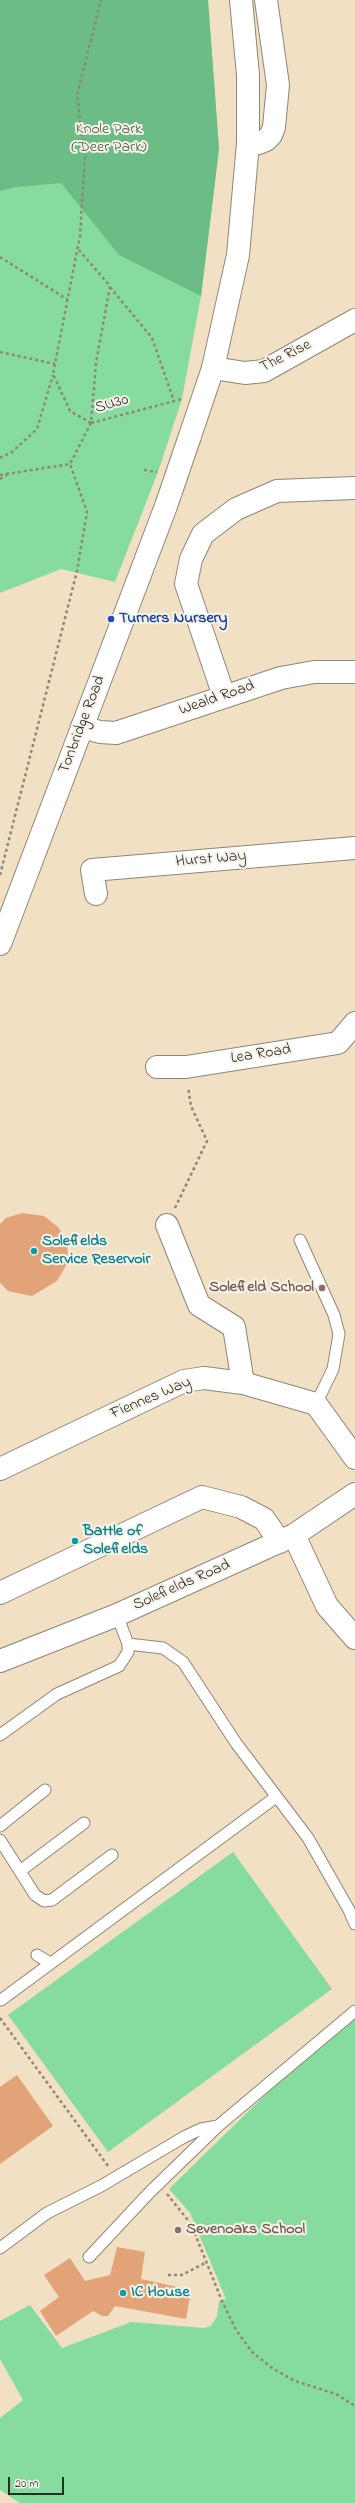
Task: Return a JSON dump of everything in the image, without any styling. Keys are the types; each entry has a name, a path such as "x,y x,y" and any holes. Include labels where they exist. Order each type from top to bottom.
{"street":[{"name":"Tonbridge Road","path":"0,944 166,506 213,368 238,255 248,143 248,75 241,0"},
{"path":"248,143 259,143 266,140 271,135 274,127 278,85 266,0"},
{"name":"The Rise","path":"213,368 245,373 264,371 355,320"},
{"path":"224,696 186,584 191,559 203,534 236,508 277,491 355,488"},
{"name":"Weald Road","path":"82,726 100,732 116,733 281,678 314,672 355,672"},
{"name":"Hurst Way","path":"96,894 90,864 355,848"},
{"name":"Lea Road","path":"158,1067 186,1067 338,1043 355,1023"},
{"path":"167,1225 199,1305 234,1327 243,1383"},
{"name":"Fiennes Way","path":"0,1469 184,1381 204,1378 243,1383 316,1404"},
{"path":"316,1404 355,1458"},
{"name":"Solefields Road","path":"0,1661 117,1615 287,1539 355,1494"},
{"path":"0,1593 202,1498 241,1507 264,1519 287,1539 327,1606 355,1638"}],"lane":[{"path":"300,1240 334,1315 339,1334 333,1369 316,1404"},
{"path":"0,1735 57,1694 119,1666 128,1652 128,1644 117,1615"},
{"path":"128,1644 163,1648 183,1662 236,1743 308,1838 349,1910 355,1924"},
{"path":"0,1826 45,1790"},
{"path":"2,2000 276,1797"},
{"path":"20,1871 84,1823"},
{"path":"0,1840 35,1895 44,1901 52,1900 112,1855"},
{"path":"37,1955 50,1964"},
{"path":"89,2257 150,2192 218,2126 355,2011"},
{"path":"0,2248 47,2213 101,2186 184,2137 201,2129 218,2126"}],"path":[{"path":"0,458 12,452 37,429 53,374 78,248 85,156 77,94 101,0"},
{"path":"78,248 152,338 174,401"},
{"path":"0,257 68,300"},
{"path":"53,374 70,411 91,423 96,363 110,286"},
{"path":"0,352 55,364"},
{"name":"SU30","path":"70,464 91,423 205,392"},
{"path":"0,475 70,464 86,512 77,571 0,875"},
{"path":"144,470 158,472"},
{"path":"0,479 9,473"},
{"path":"167,1225 207,1141 191,1106 186,1067"},
{"path":"0,2018 107,2166"},
{"path":"163,2190 191,2224 205,2263 236,2330 252,2352 272,2368 295,2381 336,2394 355,2406"},
{"path":"168,2275 182,2275 205,2263"}],"green space":[{"name":"Knole Park (Deer Park)","path":"0,0 208,0 219,149 201,296 182,399 158,472 115,582 61,569 0,593"},
{"path":"0,0 208,0 219,149 201,296 119,255 61,183 17,187 0,191"},
{"path":"233,1852 332,1989 108,2152 8,2015"},
{"path":"355,2007 355,2503 20,2503 0,2490 0,2418 23,2400 0,2359 0,2321 30,2305 62,2348 131,2322 204,2328 211,2326 217,2316 219,2301 226,2299 190,2213 169,2189"}],"building":[{"name":"Solefields Service Reservoir","path":"22,1213 44,1216 58,1227 67,1240 68,1262 57,1281 32,1296 8,1291 0,1283 0,1224 6,1218"},
{"path":"17,2075 53,2126 0,2164 0,2087"},
{"name":"IC House","path":"117,2247 145,2252 141,2279 191,2290 186,2319 115,2306 108,2316 102,2316 93,2311 56,2336 40,2311 59,2297 44,2275 70,2258 85,2281 110,2275"}],"place":[{"name":"Turners Nursery","path":"111,619"},
{"name":"Solefields Service Reservoir","path":"34,1251"},
{"name":"Solefield School","path":"322,1288"},
{"name":"Battle of Solefields","path":"75,1541"},
{"name":"Sevenoaks School","path":"178,2230"},
{"name":"IC House","path":"123,2293"}]}
